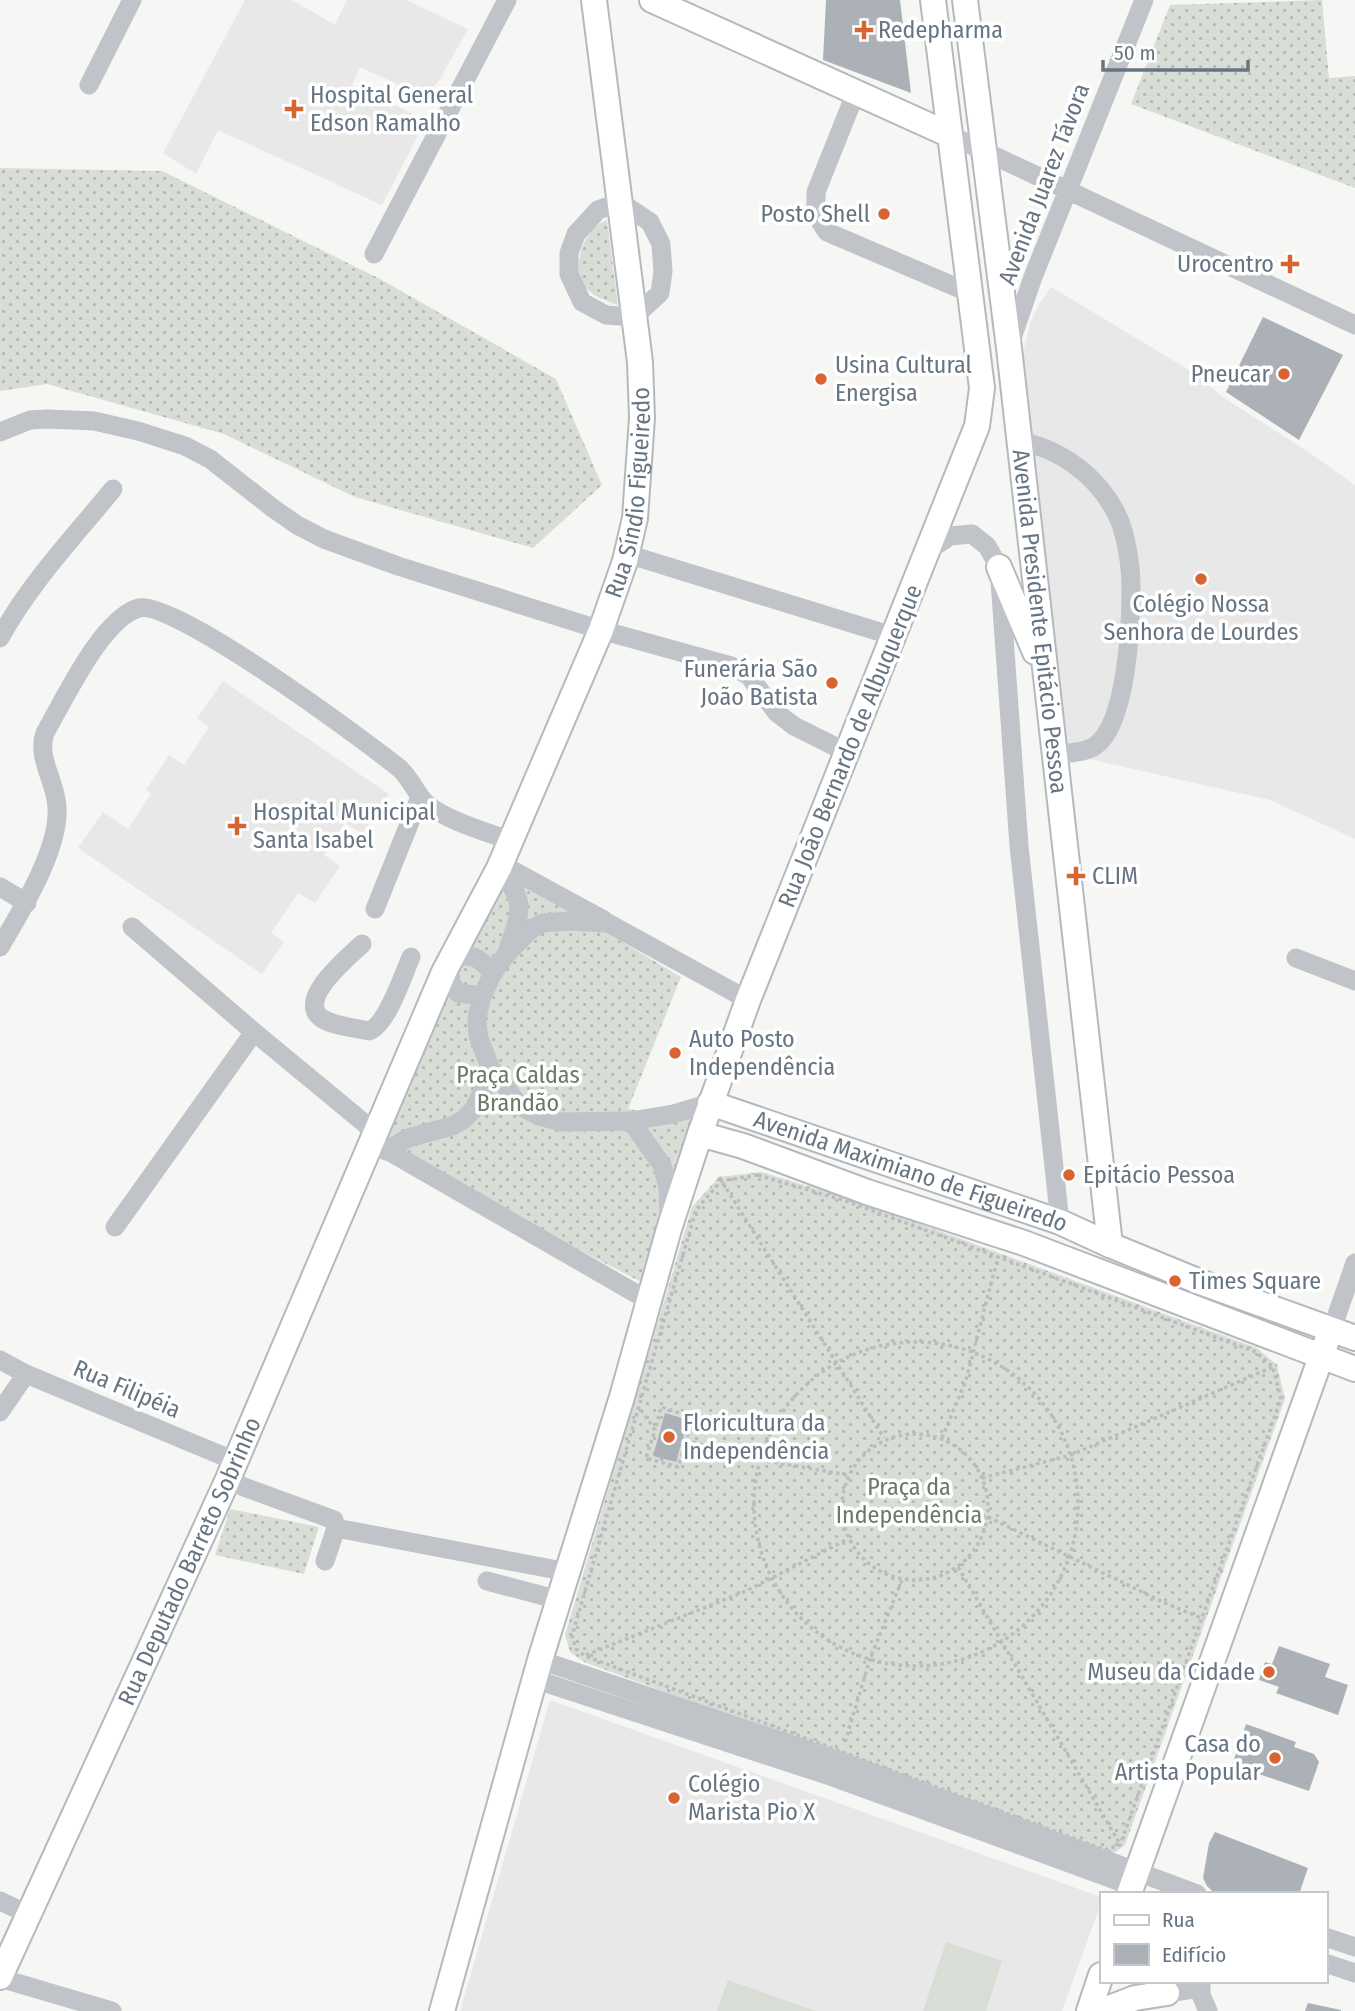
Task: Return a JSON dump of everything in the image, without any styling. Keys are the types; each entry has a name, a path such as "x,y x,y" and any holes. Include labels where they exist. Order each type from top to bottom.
{"main road":[{"name":"Rua Síndio Figueiredo","path":"503,858 634,556 642,418 640,362 594,0"},
{"path":"652,0 950,135"},
{"path":"933,0 970,293"},
{"name":"Avenida Presidente Epitácio Pessoa","path":"965,0 1009,348 1110,1245"},
{"name":"Rua João Bernardo de Albuquerque","path":"710,1103 748,1000 977,426 982,388 970,293"},
{"path":"999,567 1046,678"},
{"path":"377,1141 448,965 503,858"},
{"path":"442,2011 537,1669 622,1397 669,1229 710,1103"},
{"name":"Avenida Maximiano de Figueiredo","path":"710,1103 1060,1222 1110,1245"},
{"path":"700,1134 743,1146 867,1192 1024,1243 1355,1369"},
{"name":"Rua Deputado Barreto Sobrinho","path":"0,1977 231,1470 377,1141"},
{"path":"1110,1245 1200,1282 1355,1338"},
{"path":"1135,1887 1332,1329"},
{"path":"1088,2011 1100,1978"},
{"path":"1102,2011 1135,1998 1167,1995"}],"street":[{"path":"89,85 132,0"},
{"path":"374,254 507,0"},
{"name":"Avenida Juarez Távora","path":"1009,348 1033,277 1144,0"},
{"path":"856,92 816,192 816,215 827,232 970,293"},
{"path":"950,135 1355,325"},
{"path":"620,202 650,222 661,244 663,271 660,293 634,317 606,315 582,302 569,274 569,253 576,234 598,210 620,202"},
{"path":"0,432 30,420 94,421 185,446 210,459 297,525 324,539 398,566 601,630 731,666 749,676 777,713 794,726 846,752"},
{"path":"1019,441 1037,444 1082,470 1102,491 1116,512 1127,548 1131,586 1128,658 1114,720 1097,745 1083,751 1054,755"},
{"path":"3,627 113,489"},
{"name":"Avenida Presidente Epitácio Pessoa","path":"929,550 950,536 972,534 987,545 999,567 1018,846 1060,1222"},
{"path":"634,556 893,636"},
{"path":"0,947 27,903 47,857 56,824 57,807 42,741 92,650 122,615 141,607 159,610 292,689 402,771 428,805 503,858 608,923 748,1000"},
{"path":"375,909 421,797"},
{"path":"503,858 519,903 518,920 505,956"},
{"path":"0,887 27,903"},
{"path":"608,923 543,923 527,933 505,956 482,996 477,1018 478,1035 493,1070 520,1106 539,1116 562,1122 631,1121 673,1114 710,1103"},
{"path":"132,927 377,1141 649,1301"},
{"path":"362,944 330,974 314,1001 314,1010 321,1018 369,1031 377,1029 411,957"},
{"path":"482,996 458,993 448,965 474,956 483,961 493,973"},
{"path":"1296,958 1355,981"},
{"path":"115,1227 254,1032"},
{"path":"377,1141 408,1138 452,1126 463,1120 473,1110 493,1070"},
{"path":"631,1121 662,1165 668,1186 669,1229"},
{"path":"1332,1329 1355,1263"},
{"name":"Rua Filipéia","path":"0,1360 231,1470 244,1487 327,1516 334,1520 336,1528"},
{"path":"0,1412 26,1374"},
{"path":"325,1561 336,1528 568,1572"},
{"path":"487,1581 559,1600"},
{"path":"537,1669 1135,1887 1179,1892"},
{"path":"537,1669 840,1756 1135,1887"},
{"path":"0,1900 28,1914"},
{"path":"1327,1938 1355,1947"},
{"path":"1327,1964 1355,1973"},
{"path":"0,1977 112,2011"},
{"path":"1167,1995 1200,1984 1208,2011"}],"path":[{"path":"758,1175 849,1202 999,1254 1256,1352 1275,1366 1281,1399 1204,1619 1120,1845 1105,1850 840,1756 584,1656 576,1649 572,1636 636,1404 696,1210 720,1179 758,1175"},
{"path":"720,1179 884,1439"},
{"path":"942,1438 966,1380 999,1254"},
{"path":"902,1341 946,1344 974,1353 988,1357 1022,1381 1050,1412 1071,1455 1077,1486 1077,1524 1068,1563 1049,1598 1023,1627 980,1654 931,1667 881,1663 834,1645 795,1612 767,1569 755,1525 756,1479 769,1435 791,1399 822,1371 859,1351 902,1341"},
{"path":"982,1478 1071,1455 1275,1366"},
{"path":"636,1404 654,1430"},
{"path":"661,1407 693,1416 678,1467 646,1458 654,1430 661,1407"},
{"path":"903,1433 923,1433 942,1438 973,1461 982,1478 988,1497 988,1517 982,1536 972,1553 958,1567 940,1576 921,1581 902,1580 880,1572 861,1558 848,1539 842,1518 842,1496 848,1475 857,1460 884,1439 903,1433"},
{"path":"686,1440 762,1460 848,1475"},
{"path":"988,1517 1167,1604 1204,1619"},
{"path":"584,1656 746,1591 848,1539"},
{"path":"958,1567 1120,1845 1135,1887"},
{"path":"840,1756 870,1659 902,1580"}],"shaded area":[{"name":"Hospital General Edson Ramalho","path":"245,0 292,0 335,25 347,0 406,0 468,29 440,79 425,97 360,67 352,85 426,120 382,205 218,130 196,174 163,153"},
{"name":"Colégio Nossa Senhora de Lourdes","path":"1051,287 1194,373 1223,397 1355,485 1355,839 1270,800 1067,754 1023,353 1031,321"},
{"name":"Hospital Municipal Santa Isabel","path":"223,681 389,794 362,834 345,823 324,855 340,866 315,903 298,893 271,933 284,942 262,974 78,848 103,812 128,829 151,794 146,790 169,755 184,765 209,727 197,718"},
{"name":"Colégio Marista Pio X","path":"550,1700 1100,1897 1100,1906 1062,2011 460,2011"}],"green space":[{"path":"1322,0 1329,78 1355,76 1355,188 1131,104 1170,5"},
{"path":"0,168 162,171 380,279 556,379 602,485 533,548 355,497 224,434 47,384 0,391"},
{"path":"607,220 618,305 591,293 582,282 579,272 585,241 598,225"},
{"name":"Praça Caldas Brandão","path":"499,868 681,977 628,1109 692,1119 643,1283 371,1141"},
{"name":"Praça da Independência","path":"761,1172 861,1202 1257,1348 1277,1365 1285,1399 1125,1845 1116,1852 1106,1855 584,1662 570,1652 565,1635 692,1207 719,1177"},
{"path":"230,1509 319,1527 304,1574 215,1555"},
{"path":"946,1942 1002,1961 986,2011 923,2011"},
{"path":"728,1980 815,2011 717,2011"}],"building":[{"name":"Redepharma","path":"826,0 900,0 911,93 823,60"},
{"name":"Pneucar","path":"1263,317 1343,355 1299,440 1226,392"},
{"path":"665,1413 688,1420 676,1462 653,1456"},
{"path":"1279,1646 1330,1664 1325,1677 1348,1685 1338,1715 1276,1693 1279,1687 1259,1680 1265,1662 1272,1664"},
{"name":"Casa do Artista Popular","path":"1246,1724 1296,1742 1294,1747 1314,1754 1319,1762 1309,1791 1250,1771 1248,1774 1231,1768"},
{"path":"1215,1832 1308,1868 1300,1892 1213,1892 1203,1878 1209,1843"},
{"path":"1308,2003 1341,2010 1341,2011 1305,2011"}],"place":[{"name":"Redepharma","path":"864,30"},
{"name":"Hospital General Edson Ramalho","path":"294,109"},
{"name":"Posto Shell","path":"884,214"},
{"name":"Urocentro","path":"1290,264"},
{"name":"Pneucar","path":"1284,374"},
{"name":"Usina Cultural Energisa","path":"821,379"},
{"name":"Colégio Nossa Senhora de Lourdes","path":"1201,579"},
{"name":"Funerária São João Batista","path":"832,683"},
{"name":"Hospital Municipal Santa Isabel","path":"237,826"},
{"name":"CLIM","path":"1076,876"},
{"name":"Auto Posto Independência","path":"675,1053"},
{"name":"Epitácio Pessoa","path":"1069,1175"},
{"name":"Times Square","path":"1175,1281"},
{"name":"Floricultura da Independência","path":"669,1437"},
{"name":"Museu da Cidade","path":"1269,1672"},
{"name":"Casa do Artista Popular","path":"1275,1758"},
{"name":"Colégio Marista Pio X","path":"674,1798"}]}
